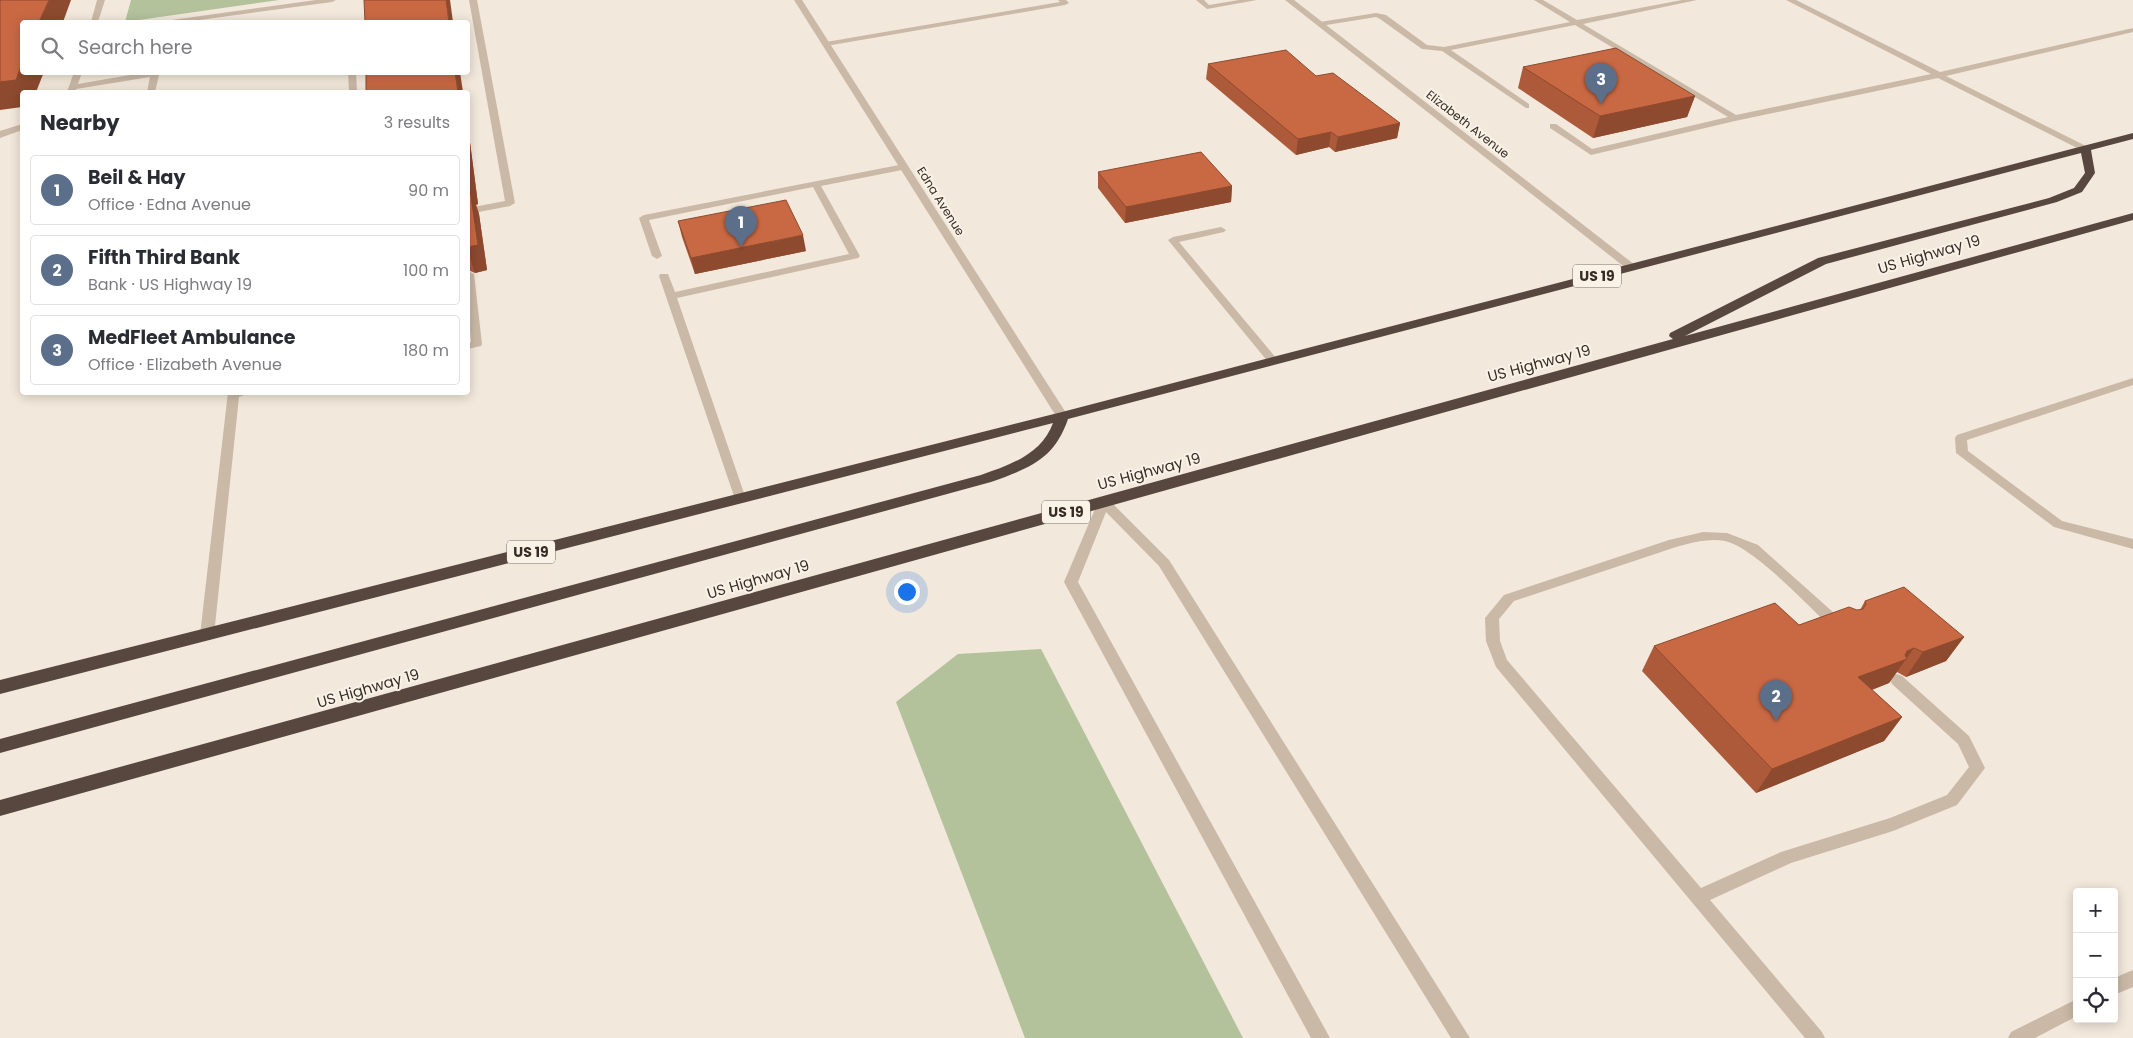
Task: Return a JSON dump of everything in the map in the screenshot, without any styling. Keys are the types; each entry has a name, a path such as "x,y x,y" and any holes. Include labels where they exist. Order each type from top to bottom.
{"highway":[{"name":"US 19","path":"0,687 1062,416 2133,136"},
{"path":"1644,352 1822,261 2053,200 2078,190 2090,173 2085,149"},
{"name":"US Highway 19","path":"0,808 2133,216"},
{"path":"0,746 986,479 1015,468 1037,454 1053,438 1062,416"}],"street":[{"path":"95,20 101,0"},
{"path":"187,20 332,0"},
{"path":"470,211 510,203 473,0"},
{"name":"Edna Avenue","path":"798,0 1062,416"},
{"path":"826,44 1065,3 1062,0"},
{"path":"1200,0 1207,7 1253,0"},
{"name":"Elizabeth Avenue","path":"1289,0 1631,267"},
{"path":"1538,0 1736,118"},
{"path":"1320,24 1376,15 1382,17 1425,47 1444,49 1693,0"},
{"path":"1790,0 2085,149"},
{"path":"1553,126 1591,152 2133,30"},
{"path":"1444,49 1526,106"},
{"path":"72,90 77,75"},
{"path":"72,90 122,76 138,75"},
{"path":"151,90 155,75"},
{"path":"352,75 352,90"},
{"path":"0,134 20,128"},
{"path":"657,256 644,218 904,167"},
{"path":"671,296 855,256 816,184"},
{"path":"1220,230 1173,240 1273,361"},
{"path":"664,276 740,499"},
{"path":"470,283 477,344 470,346"},
{"path":"2133,381 1961,438 1962,453 2058,524 2133,544"},
{"path":"207,635 233,395"},
{"path":"1321,1038 1071,582 1104,502 1164,563 1461,1038"},
{"path":"1816,1038 1502,663 1493,641 1492,618 1509,598 1674,543 1703,536 1719,536 1727,537 1753,548 1842,628"},
{"path":"1699,897 1787,857 1893,824 1952,800 1977,768 1964,740 1897,680"},
{"path":"2118,985 2133,978"},
{"path":"2016,1038 2073,1009"}],"green space":[{"path":"131,0 279,0 139,20 126,20"},
{"path":"1041,649 1243,1038 1025,1038 896,702 958,654"}],"building":[{"path":"0,0 49,0 40,20 20,20 20,69 16,80 0,82"},
{"path":"364,0 446,0 449,20 365,20"},
{"path":"1616,48 1695,96 1600,116 1523,67"},
{"path":"1286,50 1316,76 1333,73 1400,123 1338,137 1331,132 1298,139 1208,64"},
{"path":"366,75 455,75 458,90 366,90"},
{"path":"1201,152 1232,186 1126,207 1098,172"},
{"path":"470,189 478,245 470,247"},
{"path":"786,200 803,235 691,258 678,221"},
{"path":"1904,587 1964,637 1923,652 1914,648 1907,651 1905,655 1907,659 1858,677 1902,717 1772,769 1654,646 1775,603 1799,625 1849,607 1857,610 1863,609 1866,604 1865,601"}],"place":[{"name":"MedFleet Ambulance","path":"1601,104"},
{"name":"Beil & Hay","path":"741,247"},
{"name":"Fifth Third Bank","path":"1776,721"}]}
